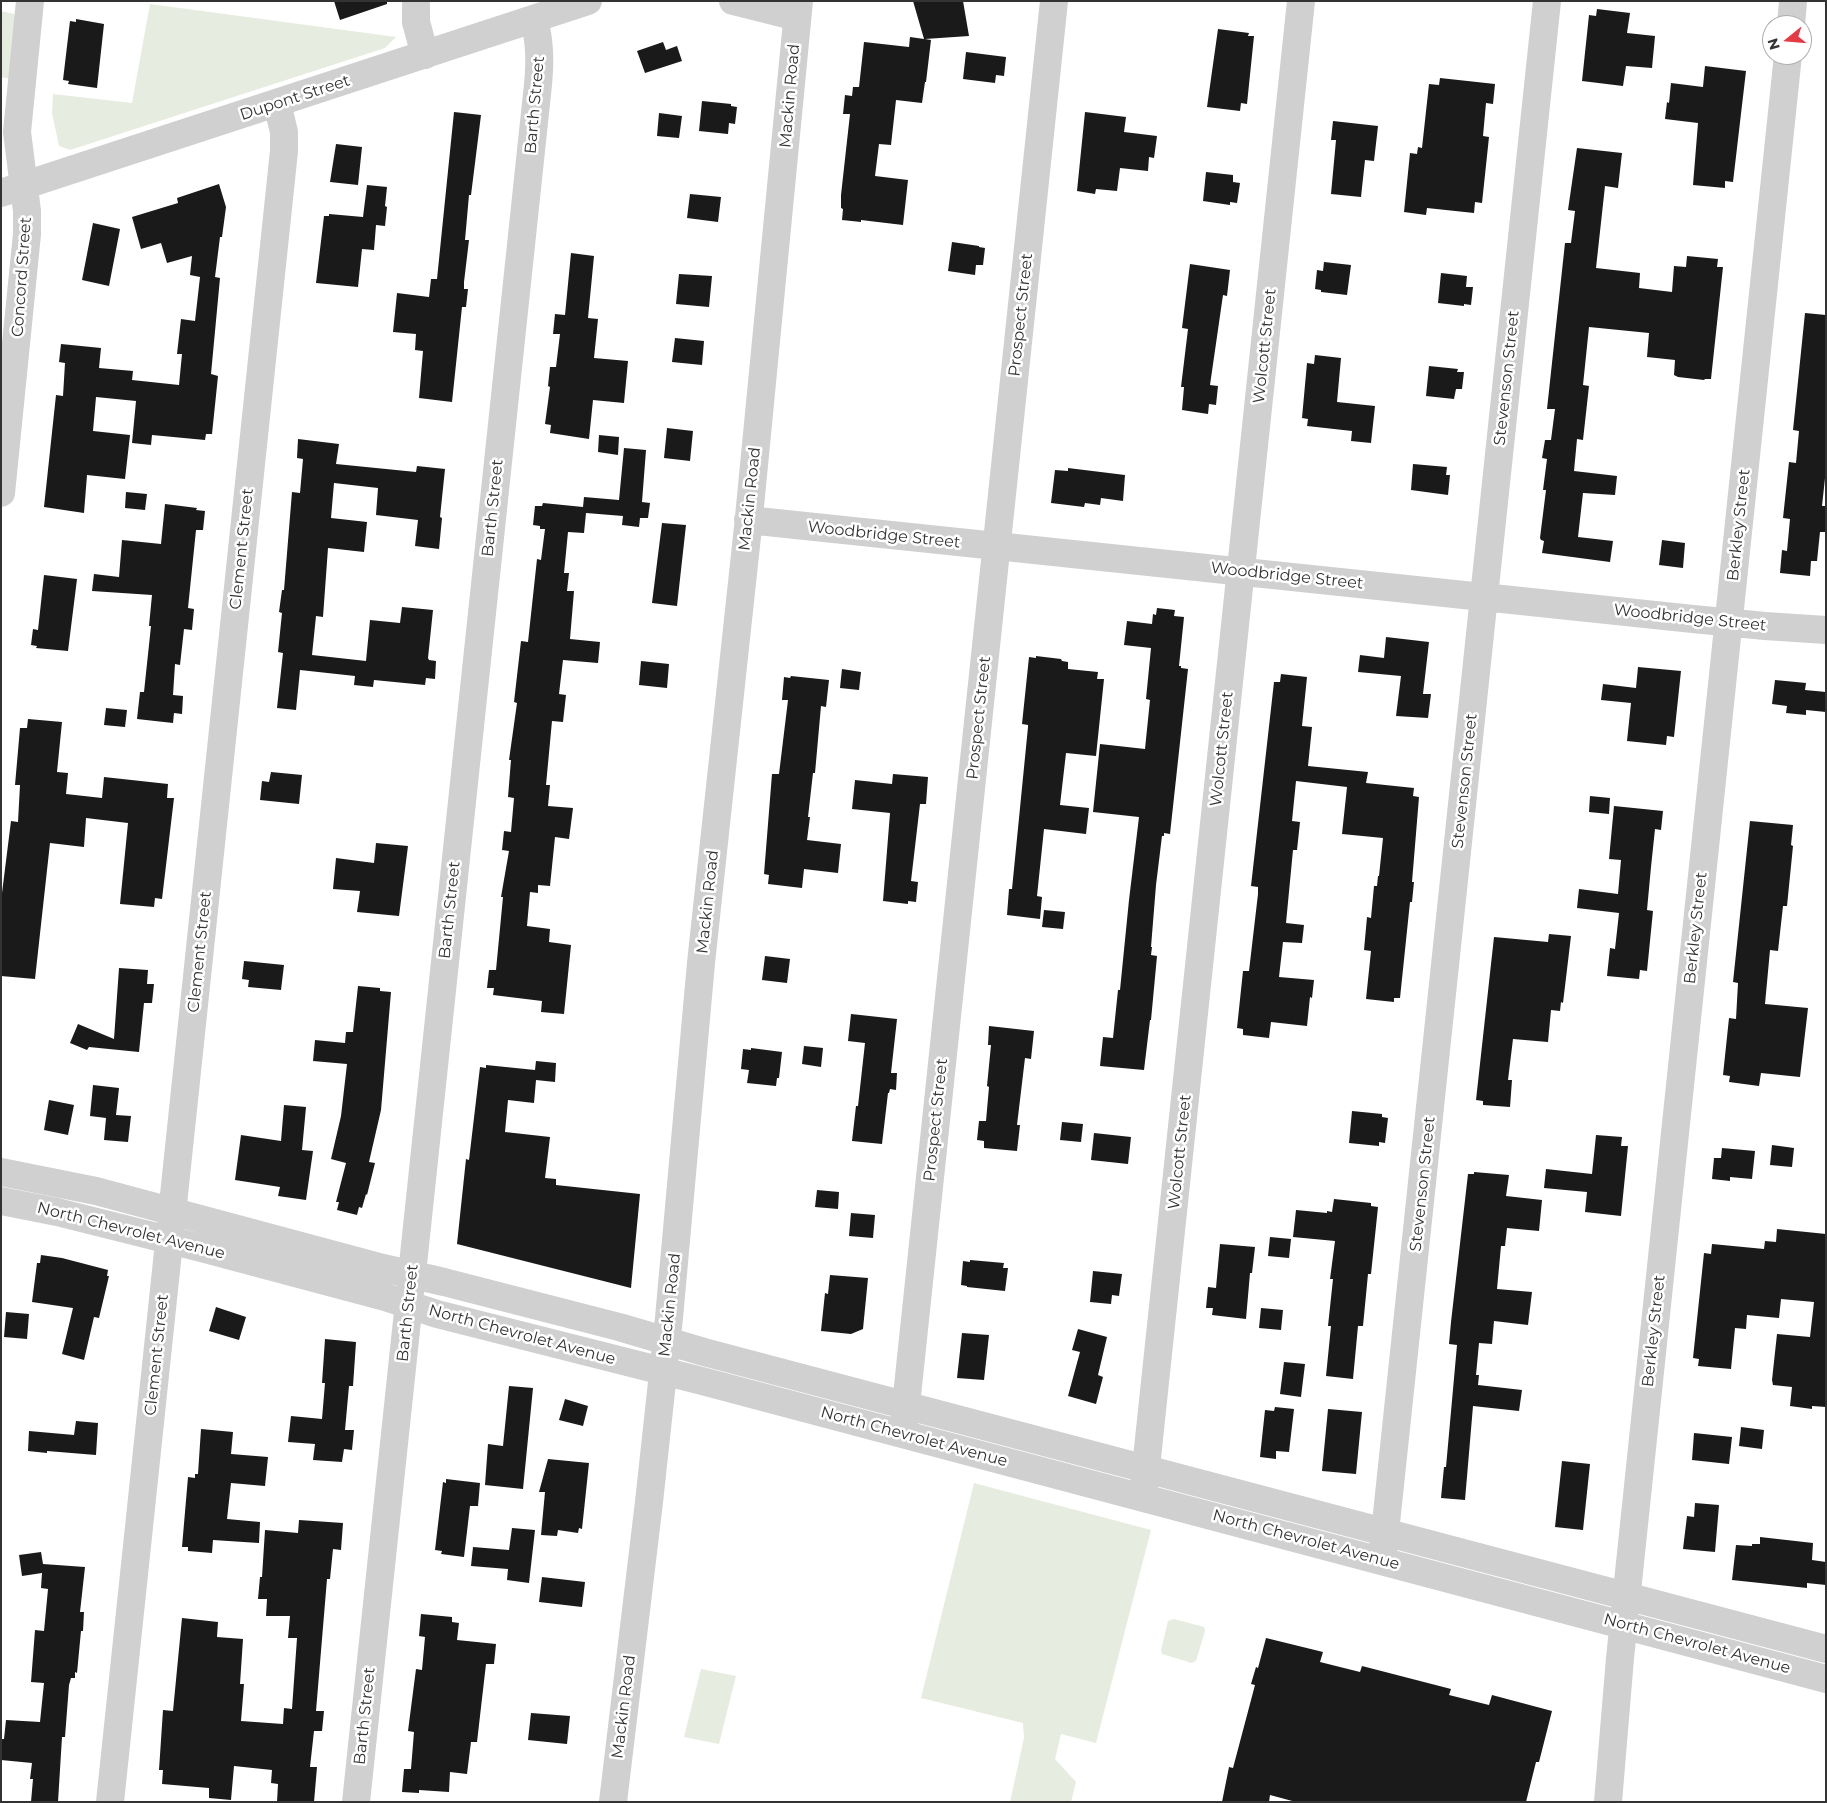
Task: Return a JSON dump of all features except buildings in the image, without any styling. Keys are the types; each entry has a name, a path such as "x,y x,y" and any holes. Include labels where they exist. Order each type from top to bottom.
{"street":[{"name":"Concord Street","path":"1,492 26,254 27,221 12,190 17,132 10,95 30,1"},
{"path":"416,1 416,22 425,55"},
{"name":"Dupont Street","path":"12,190 588,1"},
{"path":"733,1 798,9"},
{"name":"Prospect Street","path":"902,1434 1054,1"},
{"name":"Wolcott Street","path":"1143,1497 1301,1"},
{"name":"Stevenson Street","path":"1382,1560 1547,1"},
{"path":"1792,15 1793,1"},
{"name":"Mackin Road","path":"613,1802 663,1372 701,963 748,520 798,9"},
{"name":"Barth Street","path":"356,1802 537,94 540,53 538,33 534,20"},
{"name":"Berkley Street","path":"1608,1802 1623,1625 1787,65"},
{"name":"Clement Street","path":"110,1802 284,152 284,132 277,103"},
{"name":"Woodbridge Street","path":"748,520 1728,622 1826,630"},
{"name":"North Chevrolet Avenue","path":"1,1172 60,1183 619,1327 906,1406 1826,1649"},
{"name":"North Chevrolet Avenue","path":"1,1201 57,1212 169,1240 385,1297 437,1314 1143,1497 1826,1678"}],"shaded area":[{"path":"150,4 396,37 385,48 70,150 59,146 52,113 53,94 132,103"},
{"path":"1,11 18,15 10,79 1,77"},
{"path":"974,1483 1151,1530 1096,1743 1061,1734 1055,1759 1076,1782 1071,1802 1010,1802 1024,1738 1023,1723 921,1698"},
{"path":"1174,1619 1204,1627 1205,1631 1196,1661 1192,1663 1162,1654 1161,1650 1168,1621"},
{"path":"701,1669 736,1676 719,1744 684,1737"}]}
